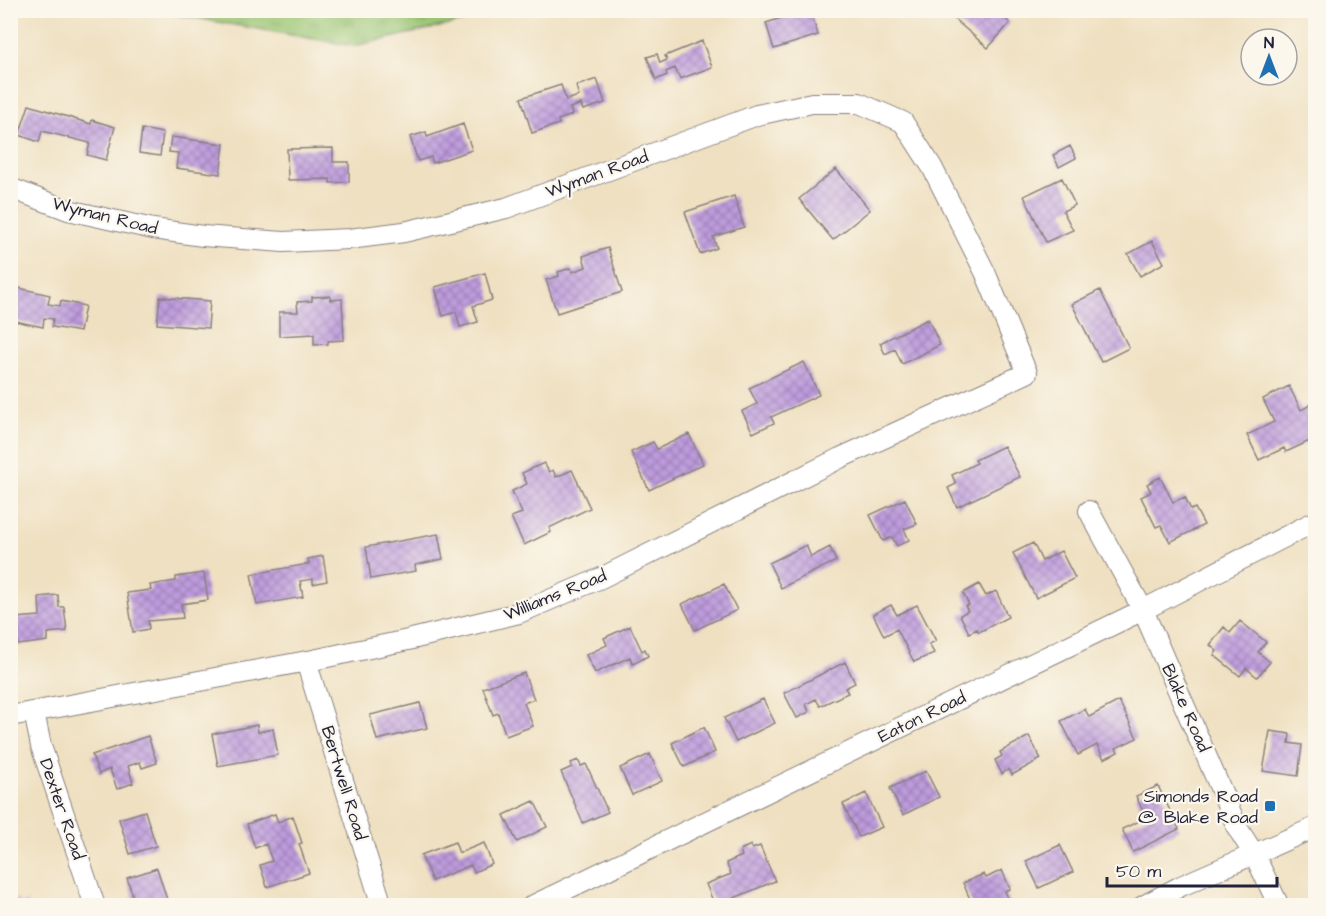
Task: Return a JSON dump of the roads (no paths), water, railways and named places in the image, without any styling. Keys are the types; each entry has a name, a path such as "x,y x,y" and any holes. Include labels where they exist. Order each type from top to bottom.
{"street":[{"name":"Wyman Road","path":"10,188 68,210 153,229 203,236 283,242 349,239 404,232 506,207 757,115 812,103 859,103 903,122 932,167 985,273 1027,373"},
{"name":"Williams Road","path":"10,716 306,661 408,640 519,613 602,578 840,458 1027,373"},
{"name":"Blake Road","path":"1089,511 1143,610 1238,829 1254,854 1279,906"},
{"name":"Eaton Road","path":"532,906 1143,610 1310,524"},
{"name":"Bertwell Road","path":"306,661 382,906"},
{"name":"Dexter Road","path":"34,712 41,746 95,906"},
{"path":"1143,906 1181,886 1316,827"}],"place":[{"name":"Simonds Road @ Blake Road","path":"1270,806"}]}
